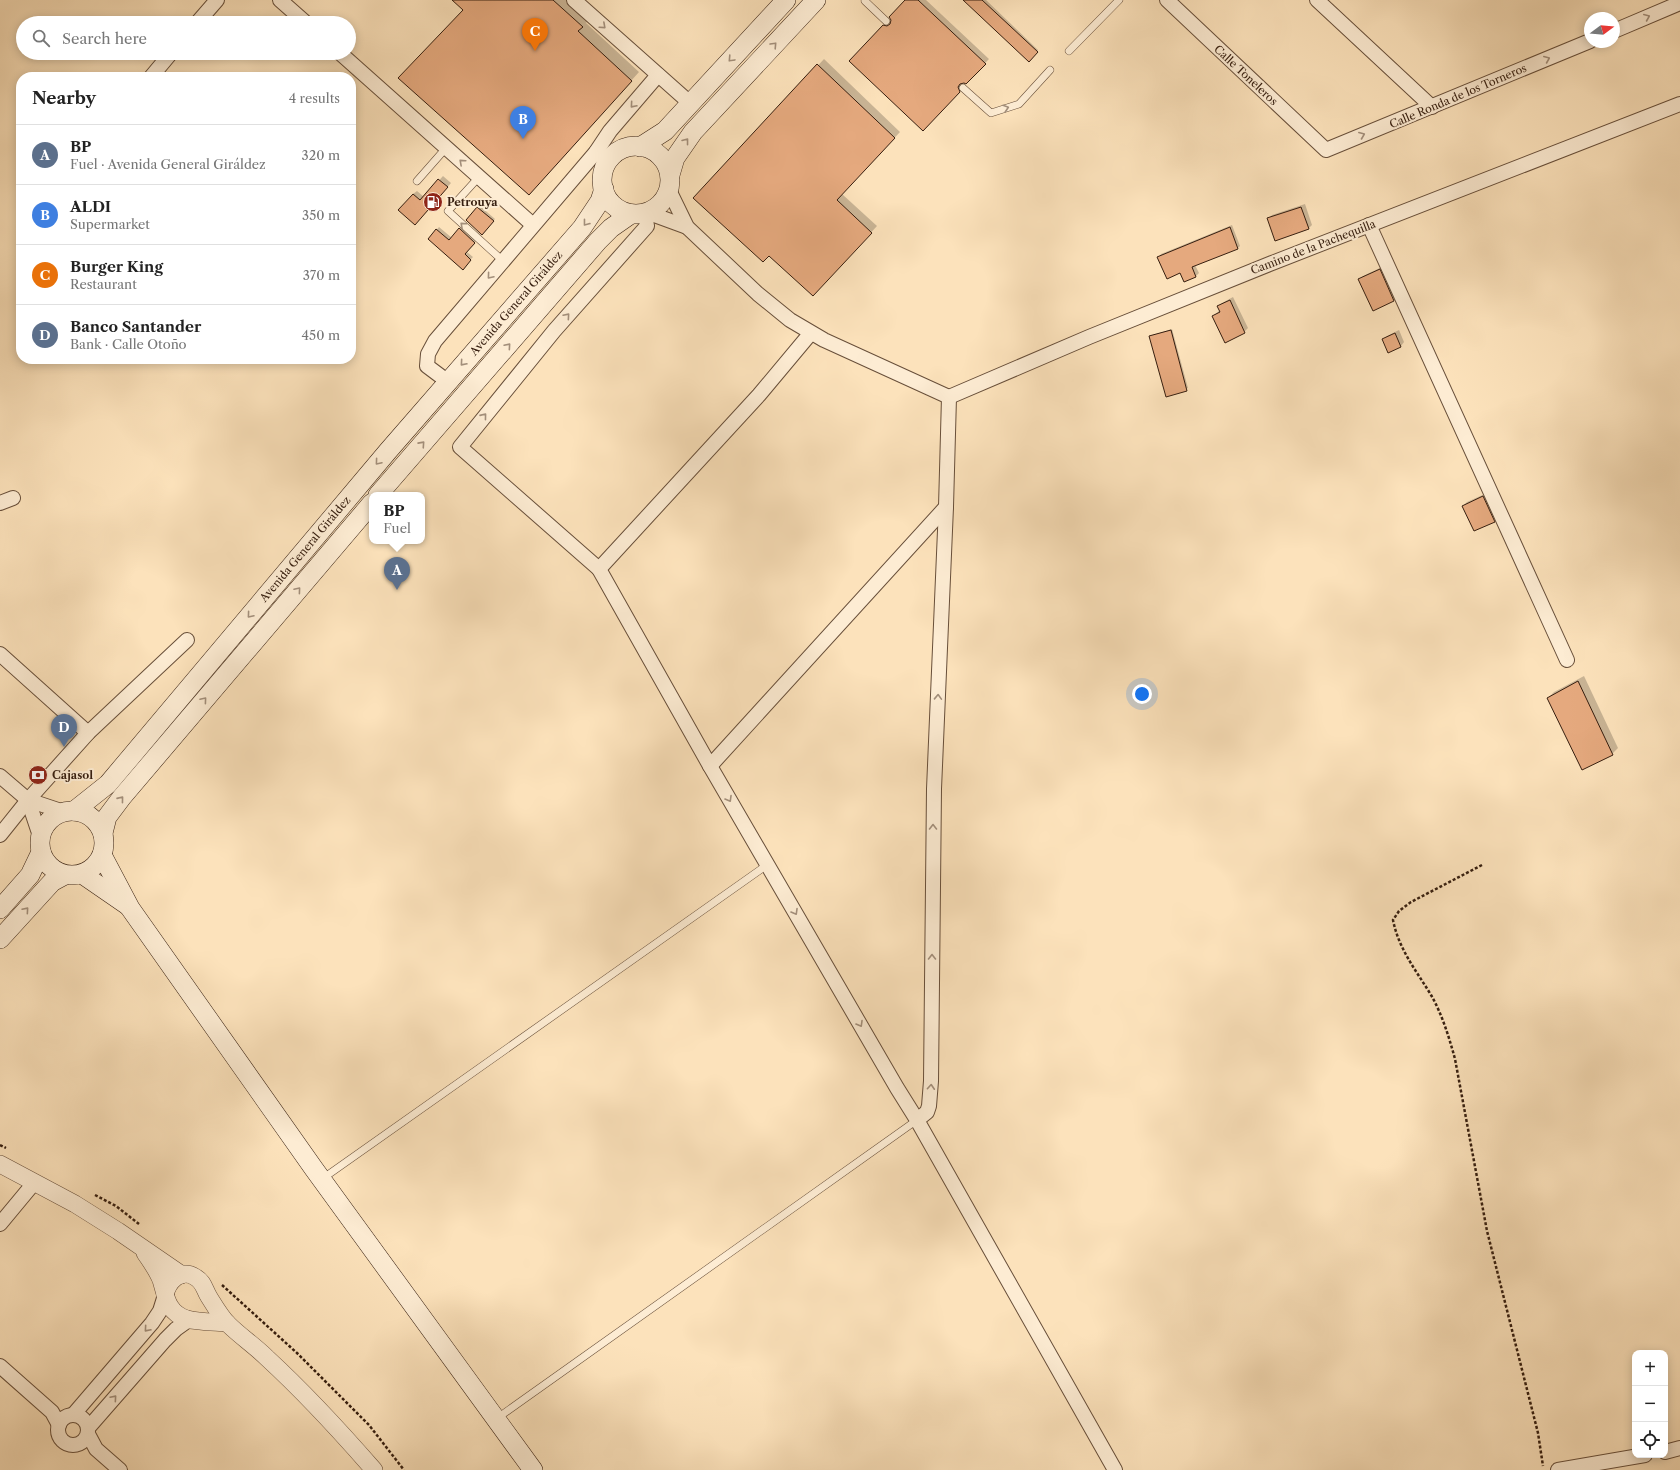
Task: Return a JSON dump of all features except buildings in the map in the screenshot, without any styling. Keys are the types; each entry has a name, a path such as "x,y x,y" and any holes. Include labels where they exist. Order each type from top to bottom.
{"main road":[{"path":"640,147 665,131 786,0"},
{"path":"669,183 666,165 660,156 651,150 633,147 602,157 604,189 613,204 621,210 648,216 663,201 669,183 674,158 693,132 816,0"},
{"name":"Avenida General Giráldez","path":"69,811 108,784 447,381 582,228 600,201 604,189"},
{"name":"Avenida General Giráldez","path":"381,492 598,241 611,228 648,216"},
{"name":"Avenida General Giráldez","path":"103,833 107,817 122,797 369,506"},
{"path":"0,909 30,875 41,844 46,824 50,819 69,811 84,813 93,819 103,833 104,842 102,855 95,866 52,882 0,939"},
{"path":"41,844 48,866 54,871 74,874 130,908"},
{"path":"102,855 130,908 322,1179 533,1470"}],"street":[{"path":"203,16 217,0"},
{"path":"280,0 298,16"},
{"path":"574,0 690,103"},
{"name":"Calle Toneleros","path":"1167,0 1326,150"},
{"path":"1317,0 1432,107"},
{"path":"1620,28 1680,3"},
{"name":"Calle Ronda de los Torneros","path":"1326,150 1584,44"},
{"path":"155,72 165,60"},
{"path":"348,60 533,225"},
{"path":"447,381 427,366 428,354 435,341 533,225 602,157 610,131 658,75"},
{"name":"Camino de la Pachequilla","path":"949,397 1096,334 1369,225 1680,104"},
{"path":"669,183 687,227 779,312 810,334 949,397 946,507 934,789 930,1106 927,1112 917,1120"},
{"path":"687,227 648,216 460,447 599,569 767,865 917,1120 1115,1470"},
{"path":"1369,225 1568,660"},
{"path":"599,569 759,395 810,334"},
{"path":"710,766 946,507"},
{"path":"0,835 28,800 88,733 187,640"},
{"path":"0,654 88,733"},
{"path":"0,776 28,800 69,811"},
{"path":"28,800 41,844"},
{"path":"0,1164 75,1204 118,1230 182,1275 194,1276 198,1279 206,1288 208,1295 227,1323 266,1357 321,1411 374,1470"},
{"path":"0,1224 34,1183"},
{"path":"139,1246 155,1267 161,1280 167,1303 171,1309 179,1316 190,1319 227,1323"},
{"path":"96,1449 70,1445 63,1441 59,1435 66,1419 152,1323 160,1311 166,1286 182,1275"},
{"path":"77,1445 85,1440 88,1430 165,1340 176,1329 190,1319 196,1317 203,1310 208,1295"},
{"path":"0,1366 52,1412 66,1419 83,1418 96,1449 120,1470"},
{"path":"1668,1451 1680,1448"},
{"path":"1558,1470 1632,1457"}],"lane":[{"path":"1069,51 1119,0"},
{"path":"865,1 886,21"},
{"path":"963,88 991,113 1019,104 1050,70"},
{"path":"417,181 446,148"},
{"path":"479,177 448,211 503,261"},
{"path":"322,1179 767,865"},
{"path":"496,1419 917,1120"}],"path":[{"path":"1482,865 1411,902 1399,911 1393,920 1396,936 1431,996 1447,1032 1455,1059 1487,1231 1538,1433 1544,1470"}],"place":[{"name":"Burger King","path":"535,51"},
{"name":"ALDI","path":"523,139"},
{"name":"Petrouya","path":"433,202"},
{"name":"BP","path":"397,590"},
{"name":"Banco Santander","path":"64,747"},
{"name":"Cajasol","path":"38,775"}]}
